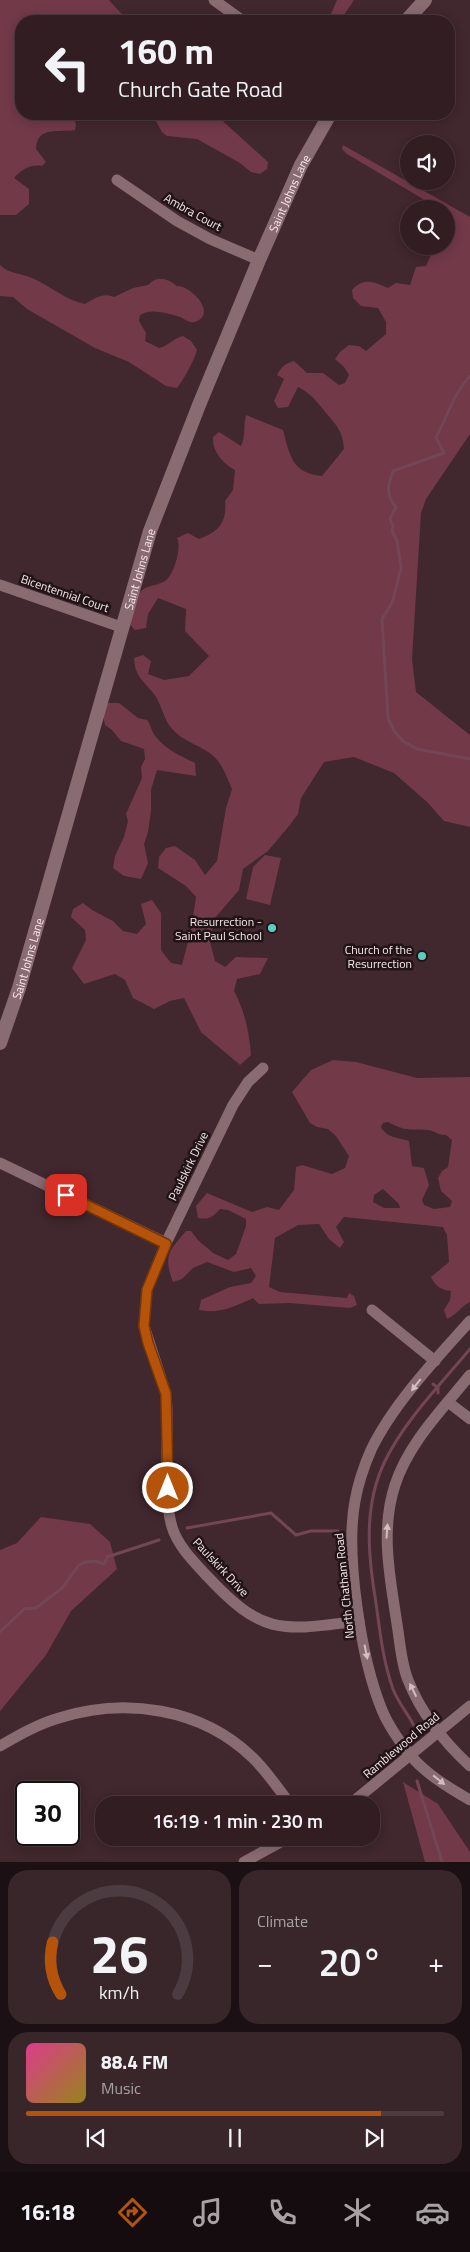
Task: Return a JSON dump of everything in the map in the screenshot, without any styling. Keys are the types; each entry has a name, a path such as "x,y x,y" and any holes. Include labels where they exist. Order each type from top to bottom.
{"street":[{"path":"214,0 235,15"},
{"path":"411,15 425,0"},
{"name":"Saint Johns Lane","path":"0,1044 19,988 147,540 164,493 259,260 302,165 327,120"},
{"name":"Ambra Court","path":"117,180 177,222 210,239 259,260"},
{"name":"Bicentennial Court","path":"0,585 121,627"},
{"name":"Paulskirk Drive","path":"263,1068 248,1082 233,1105 166,1244 147,1290 144,1326 166,1394 168,1508 172,1527 178,1541 188,1556 226,1597 244,1611 263,1622 282,1627 301,1628 359,1621"},
{"path":"0,1163 166,1244"},
{"path":"372,1310 435,1361"},
{"name":"North Chatham Road","path":"470,1321 435,1361 385,1428 372,1449 362,1473 355,1501 352,1528 352,1551 359,1621 375,1693 383,1712 410,1755 450,1789 470,1800"},
{"path":"470,1375 414,1446 403,1466 395,1484 386,1533 388,1562 408,1679 422,1709 438,1732 470,1766"},
{"path":"448,1402 470,1419"},
{"name":"Ramblewood Road","path":"360,1796 470,1706"},
{"path":"0,1746 37,1726 84,1711 140,1707 188,1718 234,1742 257,1763 283,1796"},
{"path":"244,1862 273,1846"}],"shaded area":[{"path":"0,0 109,0 123,15 15,15 15,120 75,120 76,125 75,130 50,132 40,136 36,149 46,162 42,166 27,168 14,178 29,189 29,204 16,215 0,215"},
{"path":"337,0 354,0 344,15 331,14"},
{"path":"155,120 222,120 268,162 267,169 260,174 251,172 240,163 197,139 167,136 162,132"},
{"path":"343,145 400,177 400,185 347,154 342,149"},
{"path":"408,190 422,190 440,200 425,200"},
{"path":"455,208 470,217 470,434 426,499 421,513 412,659 416,692 470,735 470,827 444,821 427,802 394,773 354,757 324,762 301,798 298,814 268,851 243,869 239,890 214,919 210,942 215,961 225,967 236,957 268,958 260,974 237,979 234,991 246,1022 251,1055 240,1065 201,1032 184,998 170,1001 154,1009 133,998 125,980 115,974 84,984 72,968 86,940 85,930 71,917 73,909 83,903 113,921 123,931 137,934 146,924 141,904 152,900 161,913 161,950 171,963 182,965 191,930 196,897 186,886 158,868 159,857 166,848 175,846 195,860 205,875 217,861 226,808 232,789 218,761 207,751 180,736 169,725 154,694 140,678 136,670 134,658 143,655 151,661 148,674 164,680 189,676 209,656 185,631 186,609 158,598 148,614 146,628 135,630 126,620 141,591 168,578 178,554 177,538 188,533 199,539 212,533 223,520 225,501 233,490 235,470 226,464 214,448 213,437 219,432 241,446 246,415 283,430 288,448 298,467 312,474 322,476 344,449 341,434 334,422 314,399 298,387 288,407 278,408 274,401 284,379 277,375 284,366 294,361 307,373 323,373 339,385 345,383 349,375 344,367 335,359 340,352 349,345 359,346 366,351 386,334 386,322 378,308 361,306 353,298 352,290 365,282 388,288 396,283 410,285 416,267 426,266 431,255 455,255"},
{"path":"0,265 7,270 39,281 71,299 85,304 95,298 106,295 114,297 133,288 148,285 158,279 170,281 177,286 188,289 198,299 204,310 203,316 196,322 153,311 140,315 139,321 146,333 145,341 159,348 183,336 191,341 197,350 183,380 177,388 166,386 129,362 95,348 27,309 13,297 0,296"},
{"path":"108,703 119,703 138,718 147,720 155,735 164,746 195,763 196,776 157,770 151,790 151,811 144,844 148,863 141,879 124,876 113,868 115,856 124,837 128,821 126,814 142,778 141,767 145,759 144,749 121,741 105,725 102,711"},
{"path":"265,855 281,858 270,905 246,899 253,867"},
{"path":"333,1060 356,1062 417,1078 470,1077 470,1302 451,1317 447,1319 444,1310 450,1300 451,1291 439,1287 431,1277 449,1262 447,1235 443,1227 344,1217 336,1227 344,1242 340,1248 329,1239 319,1224 298,1225 275,1238 269,1287 280,1292 347,1298 349,1293 354,1296 357,1305 350,1308 289,1303 259,1304 253,1298 233,1307 220,1310 199,1310 201,1300 230,1287 251,1283 256,1276 251,1268 234,1272 207,1262 193,1268 182,1279 173,1282 168,1265 169,1254 186,1231 191,1231 213,1253 228,1260 236,1254 246,1226 246,1219 228,1210 220,1209 210,1217 205,1219 198,1218 196,1206 207,1193 252,1212 267,1207 279,1210 294,1190 296,1167 302,1165 332,1174 345,1168 349,1156 336,1136 328,1129 317,1127 310,1123 292,1092 311,1070","holes":["388,1122 404,1129 432,1131 446,1135 452,1140 448,1167 442,1171 438,1178 441,1191 452,1201 450,1207 434,1209 424,1205 422,1200 429,1185 424,1168 412,1166 409,1141 393,1137 383,1131 381,1127 383,1123","383,1189 399,1204 400,1208 384,1208 373,1202 374,1195"]},
{"path":"41,1517 90,1524 110,1542 117,1569 71,1611 46,1655 0,1711 0,1550 17,1543"},
{"path":"403,1782 438,1804 470,1852 470,1862 425,1862"}],"waterway":[{"path":"470,376 455,398 436,437 444,453 393,471 388,490 390,498 396,507 390,519 393,526 392,531 397,541 401,568 392,603 382,619 388,718 394,731 403,741 417,749 470,759"},
{"path":"417,1732 396,1695 384,1657 371,1567 370,1513 378,1478 393,1446 424,1403 470,1349"},
{"path":"433,1384 438,1388 438,1393"},
{"path":"187,1528 271,1513 296,1535 311,1531 338,1531"},
{"path":"0,1632 24,1609 36,1608 62,1588 79,1565 96,1561 104,1564 107,1557 159,1540"},
{"path":"417,1781 442,1862"}],"place":[{"name":"Resurrection - Saint Paul School","path":"272,928"},
{"name":"Church of the Resurrection","path":"422,956"}],"route":[{"path":"66,1195 166,1244 147,1290 144,1326 166,1394 168,1488"}]}
